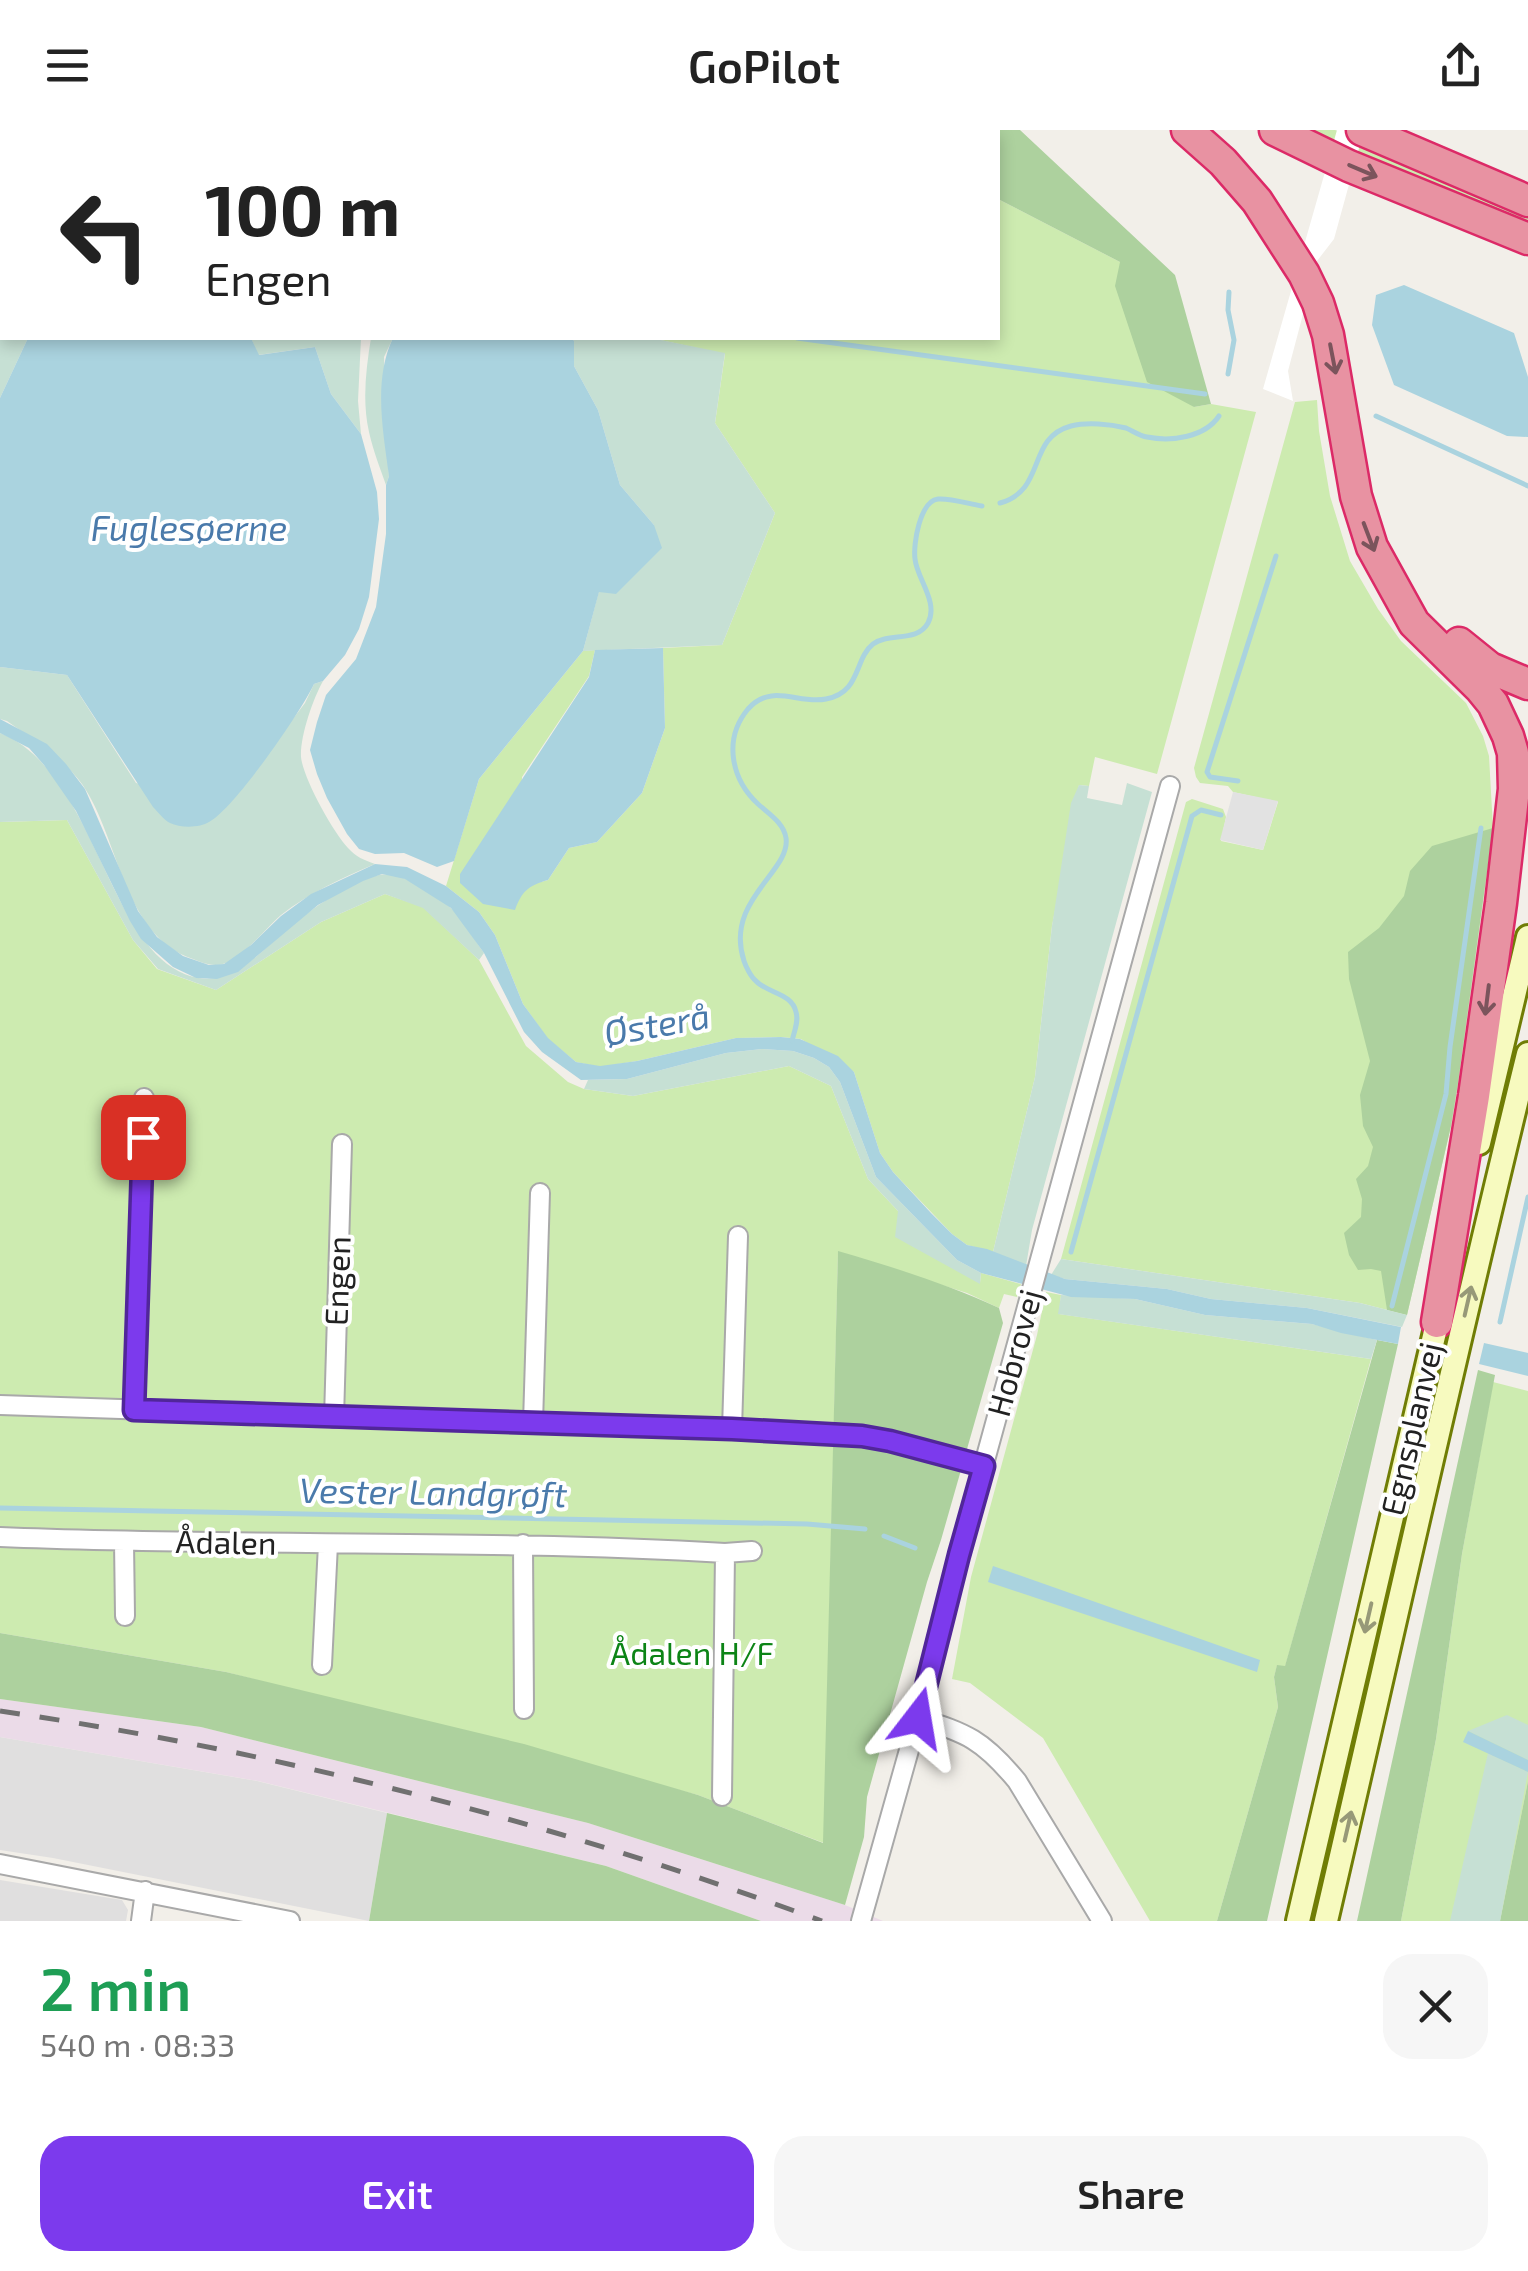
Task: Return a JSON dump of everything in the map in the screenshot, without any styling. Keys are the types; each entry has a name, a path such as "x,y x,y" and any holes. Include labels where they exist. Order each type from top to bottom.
{"highway":[{"path":"1187,130 1258,201 1304,274 1328,335 1361,517 1372,547 1414,623 1480,688 1508,736 1514,771 1501,903 1438,1322"},
{"path":"1274,130 1349,166 1528,239"},
{"path":"1362,130 1528,200"},
{"path":"1387,577 1478,659 1503,675 1528,684"}],"main road":[{"name":"Egnsplanvej","path":"1298,1921 1528,937"},
{"name":"Egnsplanvej","path":"1326,1921 1528,1054"}],"street":[{"name":"Hobrovej","path":"861,1921 1170,786"},
{"path":"134,1410 144,1098"},
{"name":"Engen","path":"334,1418 342,1144"},
{"path":"533,1422 540,1192"},
{"path":"732,1429 738,1236"},
{"path":"0,1406 862,1436 984,1466"},
{"name":"Ådalen","path":"0,1537 124,1542 523,1544 752,1552"},
{"path":"124,1542 125,1616"},
{"path":"322,1665 328,1544"},
{"path":"523,1544 524,1709"},
{"path":"722,1796 725,1552"},
{"path":"918,1718 961,1731 1001,1762 1017,1781 1102,1921"},
{"path":"0,1864 290,1921"},
{"path":"141,1921 145,1891"}],"shaded area":[{"path":"1233,792 1278,801 1263,850 1220,840"},
{"path":"0,1699 201,1727 588,1823 845,1905 883,1921 761,1921 606,1866 258,1781 0,1737"},
{"path":"0,1737 257,1781 387,1813 369,1921 0,1850"},
{"path":"0,1880 122,1900 128,1910 126,1921 0,1921"}],"green space":[{"path":"1000,130 1020,130 1175,275 1211,404 1194,407 1147,382 1115,286 1120,262 1000,200"},
{"path":"1306,130 1335,130 1528,213 1528,227"},
{"path":"1000,200 1120,262 1194,407 1211,404 1256,412 1157,774 1095,757 1089,786 1079,785 1052,926 1035,1077 993,1252 967,1245 952,1234 893,1172 880,1153 854,1072 801,1039 736,1038 600,1067 576,1062 548,1039 523,1004 495,935 479,912 446,886 479,779 583,651 595,650 589,676 522,777 521,893 530,885 548,880 569,848 597,842 642,793 665,728 663,648 722,645 775,513 715,423 725,354 660,340 1000,340"},
{"path":"0,340 27,340 0,398"},
{"path":"252,340 361,340 361,434 331,394 315,347 258,355"},
{"path":"371,340 392,340 384,357 389,476 386,485 371,439 366,373"},
{"path":"661,340 725,353 715,423 775,513 722,645 583,651 599,591 654,525 620,485 598,410 574,366 574,341"},
{"path":"1317,400 1330,496 1350,561 1401,641 1466,703 1489,756 1493,828 1458,1083 1407,1315 1360,1303 1061,1259 1186,802 1192,799 1223,809 1226,817 1221,841 1263,850 1278,802 1233,792 1228,786 1200,783 1194,768 1295,402"},
{"path":"0,667 67,675 136,783 228,804 305,703 314,684 323,681 305,728 303,766 342,840 357,856 375,864 303,900 238,956 223,964 204,963 169,947 137,908 82,784 66,765 0,719"},
{"path":"0,733 33,754 60,786 143,939 168,965 199,978 232,973 325,901 353,884 379,875 409,880 438,897 457,915 484,953 479,960 423,908 385,894 321,922 216,990 158,969 133,940 67,820 0,822"},
{"path":"1127,783 1152,792 1032,1230 1026,1266 993,1252 1035,1077 1071,803 1079,785 1089,786 1087,798 1122,805"},
{"name":"Ådalen H/F","path":"67,820 133,940 157,969 216,990 321,922 385,894 423,907 479,960 526,1046 568,1082 584,1089 633,1096 789,1066 831,1086 868,1179 898,1211 980,1283 981,1273 1021,1284 1017,1297 1004,1294 999,1308 967,1293 838,1252 824,1843 698,1795 226,1672 0,1633 0,822"},
{"path":"1493,828 1451,1126 1407,1315 1387,1310 1381,1271 1358,1270 1349,1255 1344,1233 1361,1217 1362,1199 1356,1179 1368,1166 1373,1147 1363,1126 1360,1095 1370,1061 1349,979 1348,952 1379,928 1404,896 1410,871 1432,846"},
{"path":"793,1051 829,1067 840,1082 876,1177 957,1260 981,1273 980,1284 895,1237 898,1211 868,1179 831,1086 789,1066 633,1096 584,1089 588,1080 627,1079 726,1053"},
{"path":"838,1251 979,1299 999,1308 1003,1323 867,1797 864,1837 845,1905 588,1823 201,1727 0,1699 0,1633 226,1672 524,1744 698,1795 823,1843"},
{"path":"1061,1259 1360,1303 1407,1315 1402,1327 1307,1308 1065,1279 1051,1275"},
{"path":"1046,1292 1061,1295 1059,1314 1371,1359 1285,1667 1277,1666 1274,1677 1278,1707 1217,1921 1150,1921 1043,1738 970,1683 952,1679 971,1577"},
{"path":"1061,1295 1135,1299 1205,1315 1312,1324 1377,1340 1371,1359 1058,1314"},
{"path":"1377,1340 1398,1344 1267,1921 1217,1921 1278,1707 1274,1677 1277,1665 1285,1666"},
{"path":"1478,1370 1495,1375 1462,1554 1436,1739 1401,1921 1357,1921"},
{"path":"1493,1382 1528,1391 1528,1781 1500,1921 1401,1921 1436,1739 1462,1554"},
{"path":"1507,1715 1528,1725 1528,1760 1468,1731"},
{"path":"1488,1753 1528,1772 1500,1921 1450,1921"},
{"path":"1528,1781 1528,1921 1500,1921"},
{"path":"387,1813 606,1866 761,1921 369,1921"}],"water":[{"path":"1404,285 1514,333 1528,377 1528,437 1507,436 1394,385 1372,325 1376,295"},
{"name":"Fuglesøerne","path":"27,340 252,340 259,355 315,347 331,394 361,434 377,492 379,519 369,597 359,629 345,655 323,681 314,684 250,780 205,824 179,826 168,822 153,807 67,675 0,667 0,398"},
{"name":"Fuglesøerne","path":"392,340 573,340 574,366 598,410 620,485 654,525 662,548 616,594 599,592 583,651 479,779 454,861 437,867 404,853 375,854 359,849 327,798 310,750 326,695 356,659 376,607 389,476 381,388"},
{"path":"663,648 665,728 642,793 597,842 569,848 548,880 527,890 515,910 483,904 460,883 460,874 589,677 595,650"},
{"path":"0,719 47,744 66,764 85,789 138,911 157,937 183,956 209,965 224,964 311,894 375,864 407,867 446,886 479,912 495,935 523,1004 548,1038 576,1062 600,1066 637,1061 736,1038 800,1039 838,1056 854,1072 880,1153 931,1213 967,1245 1065,1279 1307,1308 1401,1327 1398,1344 1312,1324 1205,1315 1135,1299 1071,1297 981,1273 957,1260 876,1177 840,1082 829,1067 793,1051 762,1049 726,1053 627,1079 581,1080 542,1052 524,1032 484,953 451,908 405,879 382,874 363,881 318,905 238,972 217,979 196,978 173,967 141,939 76,811 29,748 0,733"},
{"path":"1484,1343 1528,1353 1528,1376 1479,1364"},
{"path":"993,1566 1260,1660 1257,1672 988,1582"},
{"path":"1468,1731 1528,1760 1528,1772 1463,1742"}],"pier":[{"path":"1337,130 1364,130 1334,239 1317,261 1288,371 1293,401 1263,389"}],"waterway":[{"path":"1228,374 1234,340 1229,292"},
{"path":"812,340 1205,394"},
{"path":"1000,503 1025,487 1048,441 1071,426 1106,425 1167,439 1197,433 1219,416"},
{"path":"1376,416 1528,486"},
{"path":"792,1041 797,1019 794,1006 756,981 744,961 740,940 750,904 779,863 786,838 779,823 749,794 736,771 735,733 757,701 776,696 816,700 837,696 851,683 873,644 923,629 931,607 915,559 922,515 938,499 982,506"},
{"path":"1238,781 1210,777 1207,772 1276,556"},
{"path":"1071,1252 1192,816 1201,810 1221,815"},
{"path":"1392,1306 1446,1094 1481,828"},
{"path":"1500,1322 1528,1197"},
{"name":"Vester Landgrøft","path":"0,1508 807,1524 865,1529"},
{"name":"Vester Landgrøft","path":"884,1536 915,1548"}],"railway":[{"path":"0,1711 210,1747 417,1795 621,1853 822,1921"}],"route":[{"path":"143,1137 134,1410 862,1436 984,1466 918,1718"}],"water label":[{"name":"Østerå","path":"657,1025"}]}
